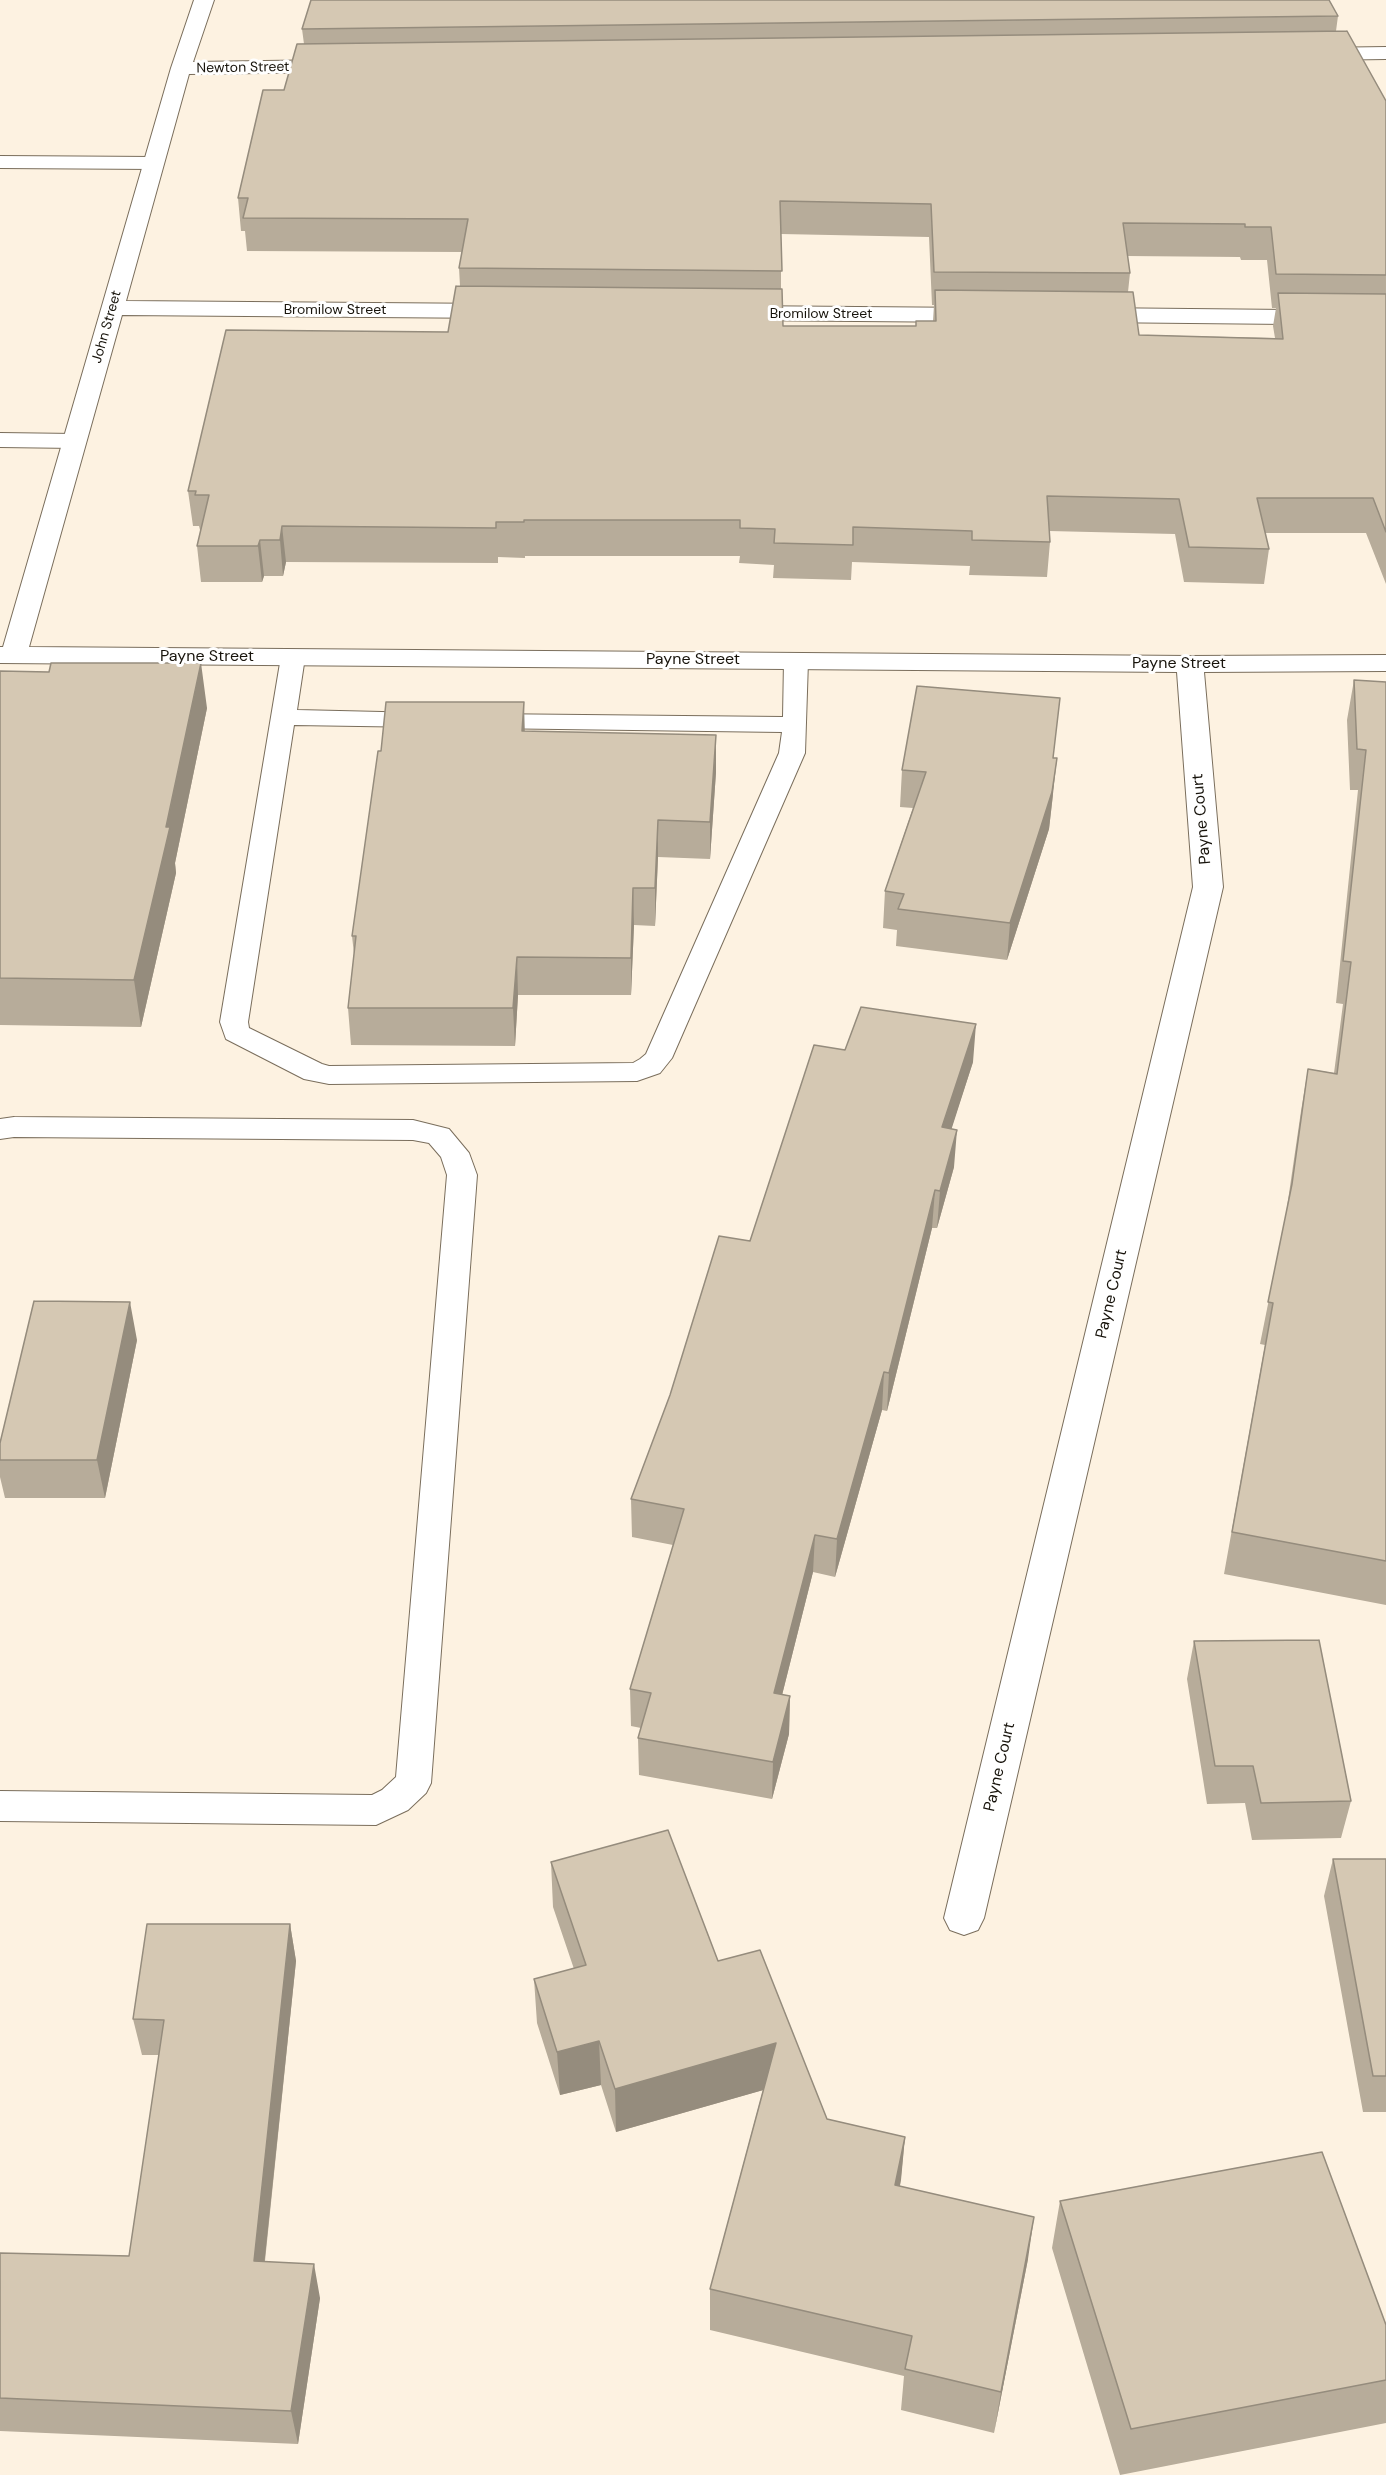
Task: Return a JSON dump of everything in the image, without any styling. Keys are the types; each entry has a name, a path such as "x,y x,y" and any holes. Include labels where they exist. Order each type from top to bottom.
{"street":[{"name":"John Street","path":"7,655 75,441 181,68 204,0"},
{"path":"1302,54 1386,53"},
{"name":"Newton Street","path":"181,68 360,66"},
{"name":"Bromilow Street","path":"112,308 517,311"},
{"name":"Bromilow Street","path":"719,313 993,315"},
{"path":"1077,315 1386,318"},
{"name":"Payne Street","path":"7,655 1190,664 1386,663"},
{"name":"Payne Court","path":"964,1918 1208,887 1190,664"}],"lane":[{"path":"0,162 154,163"},
{"path":"0,440 75,441"},
{"path":"293,657 234,1022 236,1033 314,1072 329,1075 637,1072 650,1066 658,1058 792,753 795,726 796,661"},
{"path":"283,717 795,726"},
{"path":"0,1129 14,1127 413,1130 439,1136 454,1153 462,1175 413,1783 395,1800 376,1810 0,1806"}],"building":[{"path":"311,0 1329,0 1338,16 302,29"},
{"path":"1347,31 1386,101 1386,275 1276,274 1271,227 1245,227 1245,224 1123,223 1130,273 934,272 931,204 780,201 782,271 459,268 468,219 243,218 248,198 238,198 263,90 284,90 297,44"},
{"path":"456,286 782,289 783,326 916,326 916,321 936,321 935,290 1133,292 1139,335 1283,339 1278,293 1386,294 1386,532 1373,498 1257,498 1269,549 1189,547 1179,499 1047,496 1050,542 972,540 972,531 853,527 853,545 774,543 775,529 740,528 740,520 524,520 524,522 496,522 496,528 282,526 280,540 260,540 258,546 197,546 209,495 195,495 196,491 188,491 226,330 448,332"},
{"path":"51,663 201,663 166,827 170,827 134,980 0,978 0,671 49,672"},
{"path":"1354,680 1386,682 1386,1561 1232,1532 1273,1303 1268,1302 1292,1184 1308,1069 1337,1074 1351,962 1343,961 1366,750 1357,749"},
{"path":"917,686 1060,698 1053,758 1057,758 1052,792 1010,923 898,909 904,894 885,891 926,772 902,770"},
{"path":"386,702 524,702 522,731 716,735 710,822 658,820 655,888 633,888 631,958 517,957 513,1008 348,1008 356,936 352,936 378,751 381,751"},
{"path":"861,1007 976,1024 942,1127 957,1130 940,1191 935,1190 889,1373 884,1372 837,1539 815,1535 774,1693 790,1696 773,1762 638,1738 651,1693 630,1689 684,1509 631,1499 670,1395 719,1236 750,1241 814,1045 845,1050"},
{"path":"34,1301 130,1302 97,1460 0,1460 0,1443"},
{"path":"1319,1640 1351,1801 1261,1803 1253,1766 1215,1766 1194,1641"},
{"path":"668,1830 718,1961 760,1950 827,2119 905,2137 895,2185 1034,2217 1001,2392 905,2369 912,2336 710,2289 776,2043 615,2089 599,2041 557,2052 534,1979 586,1965 551,1862"},
{"path":"1333,1859 1386,1859 1386,2076 1373,2076"},
{"path":"147,1924 290,1924 254,2261 314,2264 291,2411 0,2398 0,2253 129,2256 164,2020 133,2019"},
{"path":"1322,2152 1386,2325 1386,2380 1131,2429 1060,2201"}]}
